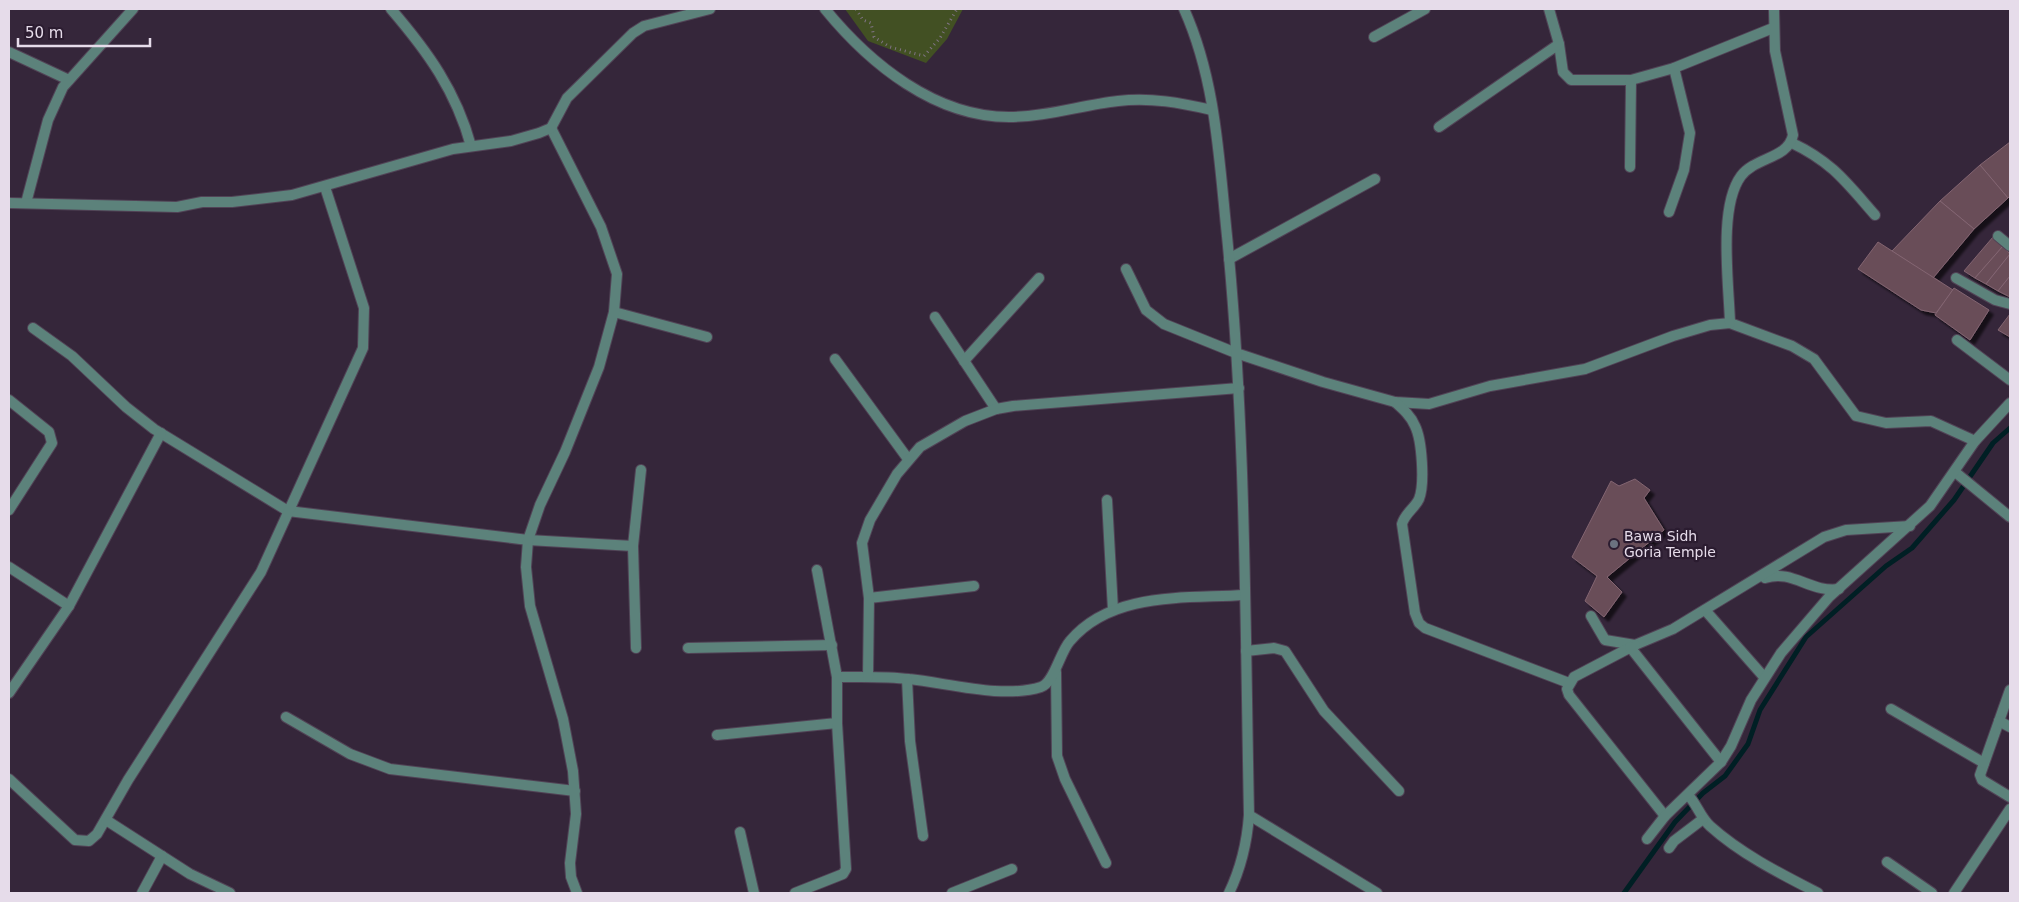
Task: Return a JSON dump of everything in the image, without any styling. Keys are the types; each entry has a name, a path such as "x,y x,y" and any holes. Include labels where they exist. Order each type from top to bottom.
{"street":[{"path":"26,203 48,120 69,80 133,9"},
{"path":"391,9 432,58 463,119 471,146"},
{"path":"9,203 176,207 202,202 232,202 292,195 325,187 384,168 471,146 511,141 551,128 567,98 633,33 644,26 710,9"},
{"path":"825,9 867,54 888,72 940,102 988,116 1011,117 1120,100 1173,101 1212,110"},
{"path":"1184,9 1202,57 1212,110 1229,259 1239,388 1249,815 1244,852 1238,874 1229,893"},
{"path":"1374,37 1425,9"},
{"path":"1549,9 1559,44 1563,72 1571,80 1631,80 1674,68 1773,28"},
{"path":"1730,323 1727,224 1735,186 1742,174 1755,164 1786,149 1792,143 1793,135 1778,71 1773,28 1774,9"},
{"path":"1438,127 1559,44"},
{"path":"9,52 69,80"},
{"path":"1669,212 1684,170 1690,133 1674,68"},
{"path":"1630,167 1631,80"},
{"path":"551,128 610,248 618,274 614,312 600,367 566,452 540,504 528,540 526,567 530,606 562,719 575,791 576,814 570,863 571,877 577,893"},
{"path":"1792,143 1815,154 1831,166 1875,214"},
{"path":"1229,259 1375,179"},
{"path":"9,779 75,840 89,841 97,834 128,780 256,579 276,544 288,511 363,348 364,308 325,187"},
{"path":"1998,236 2010,246"},
{"path":"1126,269 1142,302 1153,317 1164,324 1236,353 1323,382 1395,402 1429,404 1490,386 1578,370 1615,359 1687,332 1710,325 1730,323 1792,346 1814,359 1856,416 1886,423 1931,421 1975,441"},
{"path":"964,361 1039,278"},
{"path":"1956,278 1995,300 2010,304"},
{"path":"614,312 707,337"},
{"path":"935,317 996,409"},
{"path":"32,328 72,356 126,406 161,433 288,511 528,540 633,546"},
{"path":"1957,340 2010,380"},
{"path":"835,359 908,459"},
{"path":"868,677 869,598 862,543 870,520 908,459 933,438 996,409 1239,388"},
{"path":"9,400 49,432 52,443 9,510"},
{"path":"1395,402 1411,418 1416,428 1422,462 1419,498 1403,518 1402,524 1415,613 1419,624 1425,628 1569,683"},
{"path":"1647,839 1665,816 1690,797 1721,762 1731,746 1742,718 1764,677 1781,652 1839,589 1963,478 1975,441 2010,403"},
{"path":"9,693 69,606 161,433"},
{"path":"636,648 633,546 641,470"},
{"path":"1963,478 2010,517"},
{"path":"1107,500 1113,610"},
{"path":"1665,816 1568,695 1567,689 1574,677 1632,646 1673,629 1824,537 1846,530 1910,526"},
{"path":"9,567 69,606"},
{"path":"795,893 813,890 843,874 846,869 837,724 837,676 817,570"},
{"path":"1754,581 1774,575 1785,575 1820,589 1839,589"},
{"path":"869,598 974,586"},
{"path":"837,676 908,678 1014,691 1043,687 1050,682 1056,666 1070,641 1085,625 1101,615 1144,602 1244,594"},
{"path":"1705,610 1764,677"},
{"path":"1591,616 1605,640 1632,646 1721,762"},
{"path":"688,648 832,644"},
{"path":"1246,651 1274,648 1285,650 1324,712 1399,791"},
{"path":"1056,666 1057,756 1065,779 1106,863"},
{"path":"908,678 910,740 923,836"},
{"path":"2010,690 1980,774 1982,780 2010,797"},
{"path":"1891,709 1984,763"},
{"path":"286,717 350,754 390,768 575,791"},
{"path":"1999,720 2010,727"},
{"path":"717,735 837,724"},
{"path":"1690,797 1700,816 1733,845 1816,893"},
{"path":"1954,893 2010,808"},
{"path":"1249,815 1377,893"},
{"path":"1669,848 1700,816"},
{"path":"106,820 190,874 230,893"},
{"path":"740,832 754,893"},
{"path":"142,893 162,856"},
{"path":"1886,862 1932,893"},
{"path":"952,893 1012,869"}],"path":[{"path":"856,9 863,20 871,23 874,37 890,47 924,56 940,38 957,9"}],"green space":[{"path":"845,9 963,9 947,39 926,63 868,41"}],"building":[{"path":"2010,142 2010,196 2008,198 1980,165"},
{"path":"1980,165 2008,198 1974,229 1940,201"},
{"path":"1940,201 1974,229 1933,278 1892,251"},
{"path":"1993,237 2003,246 1975,278 1964,271"},
{"path":"1878,242 1953,290 1936,313 1921,310 1858,269"},
{"path":"2003,246 2010,254 1986,284 1975,278"},
{"path":"2010,254 2010,276 1998,291 1986,284"},
{"path":"2010,276 2010,297 1998,291"},
{"path":"1954,288 1989,310 1970,340 1935,315"},
{"path":"2010,314 2010,337 1998,330"},
{"name":"Bawa Sidh Goria Temple","path":"1635,479 1650,490 1644,498 1664,530 1607,577 1622,592 1604,617 1585,601 1597,576 1572,557 1611,481 1619,486"}],"waterway":[{"path":"1624,893 1675,822 1703,793 1725,776 1748,744 1760,710 1806,637 1886,566 1912,548 1954,500 1993,443 2010,428"}],"place":[{"name":"Bawa Sidh Goria Temple","path":"1614,544"}]}
